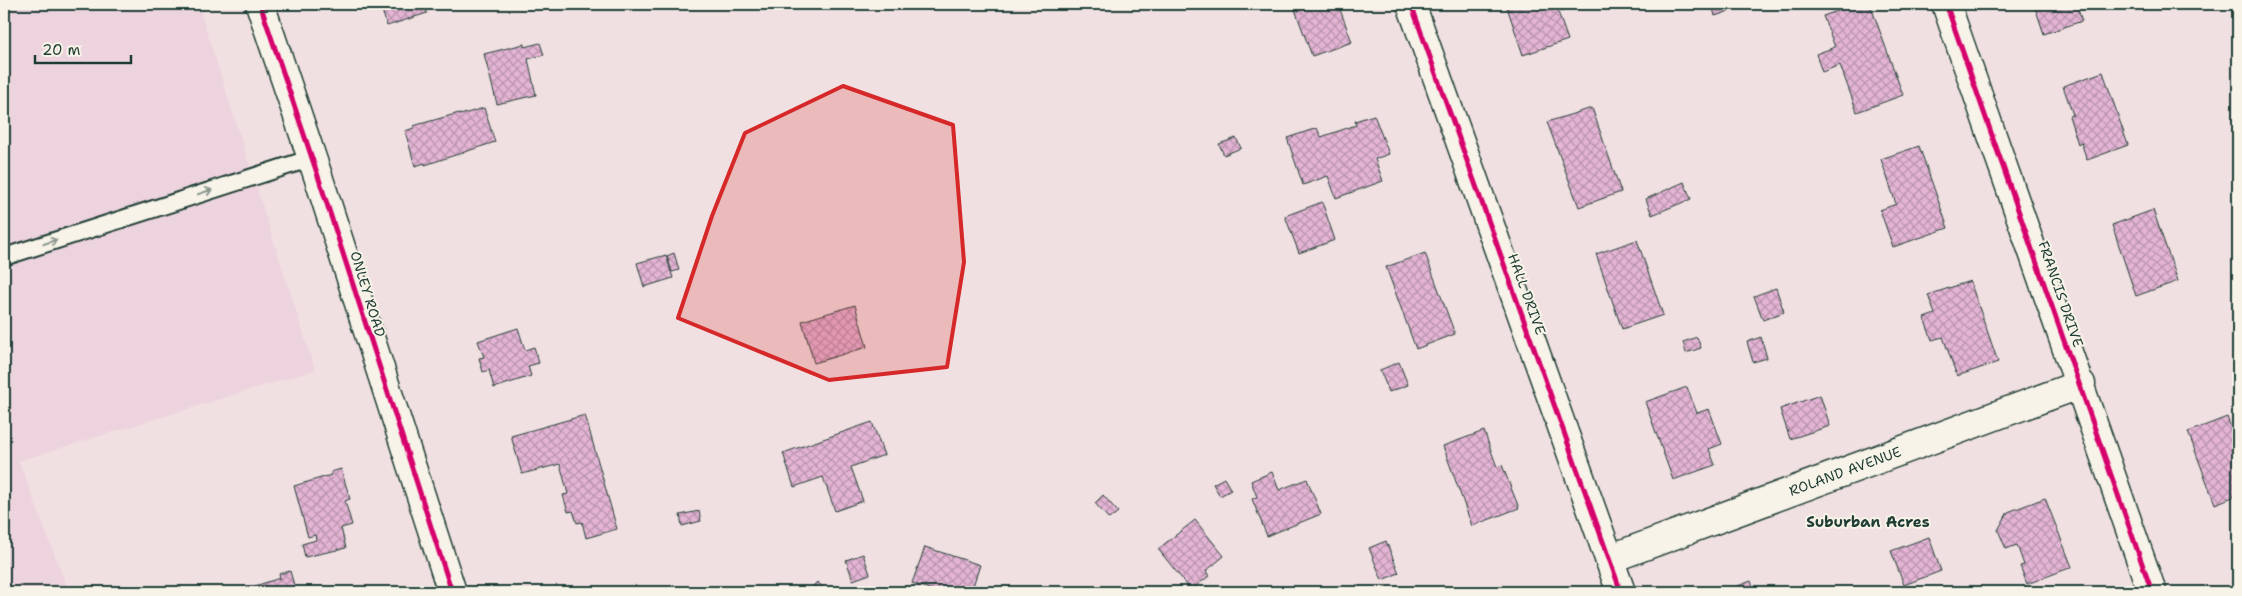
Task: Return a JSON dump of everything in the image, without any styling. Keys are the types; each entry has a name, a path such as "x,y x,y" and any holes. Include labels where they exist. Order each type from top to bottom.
{"street":[{"name":"ONLEY ROAD","path":"260,4 312,158 452,592"},
{"name":"HALL DRIVE","path":"1411,4 1622,592"},
{"name":"FRANCIS DRIVE","path":"1946,4 2081,384 2152,592"},
{"name":"ROLAND AVENUE","path":"1610,559 2081,384"}],"lane":[{"path":"4,257 312,158"}],"highlighted area":[{"path":"843,86 953,125 964,262 947,367 829,380 678,318 712,216 745,133"}],"shaded area":[{"path":"4,4 198,4 315,370 19,461 69,592 4,592"}],"building":[{"path":"380,4 424,4 427,13 387,26"},
{"path":"1293,4 1338,4 1352,42 1312,56"},
{"path":"1506,4 1569,4 1570,8 1558,12 1568,40 1523,55"},
{"path":"1712,4 1731,4 1733,10 1715,16"},
{"path":"1857,4 1870,4 1903,95 1857,112 1840,65 1822,72 1816,54 1835,47 1823,16"},
{"path":"2034,4 2076,4 2082,21 2044,34"},
{"path":"540,43 544,55 528,59 536,95 497,104 484,54 524,44 524,47"},
{"path":"2103,72 2128,145 2087,160 2081,142 2078,144 2069,116 2073,115 2063,86"},
{"path":"484,108 495,142 425,165 425,163 415,166 405,131 414,128 413,126"},
{"path":"1592,108 1621,192 1579,207 1547,122"},
{"path":"1374,115 1389,154 1375,159 1383,181 1336,198 1328,176 1303,185 1287,138 1317,128 1321,137 1356,125 1355,121"},
{"path":"1236,138 1241,148 1224,155 1219,144"},
{"path":"1919,146 1948,228 1893,247 1880,210 1896,204 1881,159"},
{"path":"1684,182 1691,199 1652,215 1646,199"},
{"path":"1322,202 1335,240 1299,253 1285,216"},
{"path":"2153,210 2178,281 2136,296 2112,225"},
{"path":"1637,240 1663,315 1622,329 1596,254"},
{"path":"674,253 679,270 672,272 667,256"},
{"path":"1425,253 1455,334 1416,349 1386,267"},
{"path":"666,255 673,278 644,287 637,263"},
{"path":"1970,281 1998,362 1957,376 1943,337 1932,340 1924,318 1935,314 1928,295"},
{"path":"1776,288 1784,312 1763,320 1754,296"},
{"path":"855,305 867,347 814,363 802,321"},
{"path":"518,328 525,350 534,347 539,363 528,366 531,376 494,388 489,370 483,372 479,358 484,357 478,341"},
{"path":"1697,337 1701,348 1686,353 1683,342"},
{"path":"1761,337 1767,358 1753,362 1747,342"},
{"path":"1399,362 1408,385 1389,392 1380,370"},
{"path":"1687,387 1697,413 1709,409 1722,444 1709,449 1715,465 1673,480 1645,402"},
{"path":"1820,395 1830,426 1790,439 1780,409"},
{"path":"585,415 617,529 586,538 582,522 577,523 573,511 568,512 563,495 568,494 560,464 522,474 511,436"},
{"path":"2227,417 2238,447 2238,495 2215,504 2188,432"},
{"path":"872,422 884,455 851,467 863,501 835,511 823,477 794,487 783,453"},
{"path":"1484,431 1497,467 1502,465 1519,508 1472,526 1443,446"},
{"path":"341,469 350,499 345,501 352,525 341,528 346,548 305,557 302,544 316,540 315,535 308,537 294,486 331,475 331,472"},
{"path":"1272,472 1279,490 1307,479 1321,514 1267,536 1252,499 1257,497 1251,481"},
{"path":"1224,478 1231,490 1220,496 1213,484"},
{"path":"1103,495 1118,512 1109,519 1095,503"},
{"path":"2045,498 2072,567 2027,584 2020,566 2024,565 2017,545 2006,549 1998,530 2008,512"},
{"path":"699,511 701,521 682,526 680,515"},
{"path":"1195,520 1224,556 1206,571 1209,576 1191,590 1158,549"},
{"path":"1929,537 1941,571 1904,585 1891,551"},
{"path":"1386,541 1399,573 1382,580 1369,548"},
{"path":"925,547 980,565 971,592 938,592 912,583"},
{"path":"863,554 870,574 853,580 846,560"},
{"path":"290,571 296,592 236,592 280,578 279,574"},
{"path":"1751,581 1755,592 1722,592"},
{"path":"817,582 829,592 807,592"}],"cycle path":[{"path":"260,4 318,176 452,592"},
{"path":"1411,4 1621,592"},
{"path":"1946,4 2152,592"}],"district":[{"name":"Suburban Acres","path":"1868,522"}]}
